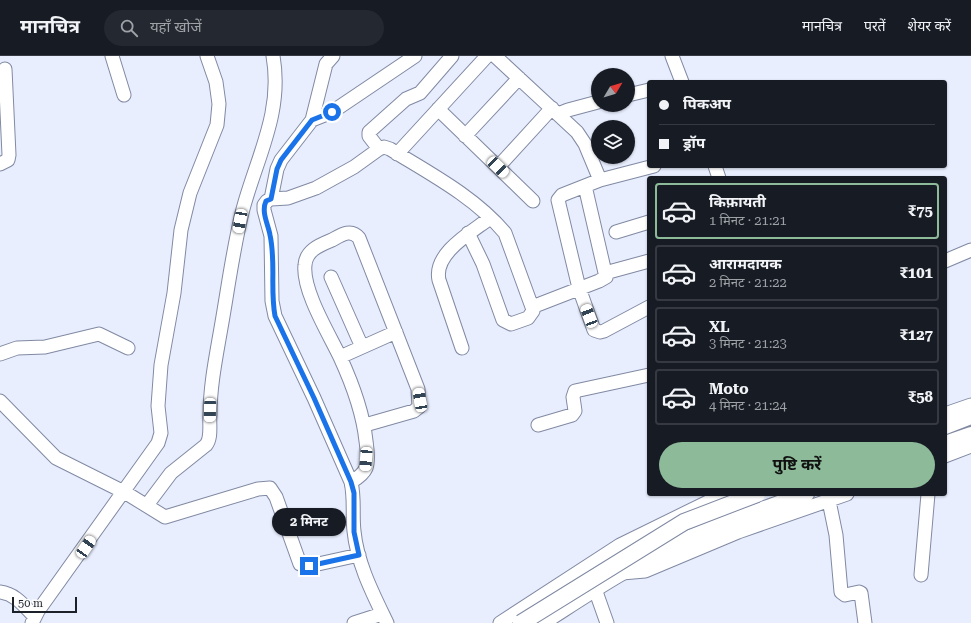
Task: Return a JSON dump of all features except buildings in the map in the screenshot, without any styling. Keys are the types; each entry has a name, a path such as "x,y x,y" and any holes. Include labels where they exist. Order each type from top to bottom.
{"main road":[{"path":"947,425 971,416"},
{"path":"947,443 971,435"},
{"path":"520,623 684,522 752,496"},
{"path":"541,623 595,589 667,548 727,523 801,496"}],"street":[{"path":"112,56 124,95"},
{"path":"0,592 11,594 18,599 33,620 125,492 158,443 161,433 158,406 161,365 174,293 181,230 190,193 217,125 219,104 216,82 207,56"},
{"path":"145,504 171,473 206,445 209,440 210,410 215,360 240,221 260,159 274,105 276,83 273,56"},
{"path":"312,120 332,112 416,56"},
{"path":"379,149 369,136 369,132 406,99 420,93 452,56"},
{"path":"397,154 486,56"},
{"path":"495,56 580,136 600,180"},
{"path":"672,56 681,80"},
{"path":"271,199 277,169 281,160 312,120 326,64 330,57"},
{"path":"0,164 8,160 9,155 5,69"},
{"path":"465,136 519,78"},
{"path":"635,93 647,90"},
{"path":"498,167 555,111 568,110 591,104"},
{"path":"438,109 533,200"},
{"path":"354,623 384,618 370,586 359,555 354,532 354,493 351,482 314,398 275,316 272,301 271,236 264,210 266,201 271,199 288,198 316,188 354,167 384,147 461,194 502,229 509,240 532,307 533,311 528,318 511,324 503,320 483,264 468,233"},
{"path":"647,168 600,180 562,195 558,200 579,288 594,330 597,332 604,331 647,308"},
{"path":"532,307 603,279 605,273 585,186"},
{"path":"462,348 439,280 438,270 454,246 468,233 490,218"},
{"path":"616,232 647,223"},
{"path":"351,482 361,475 366,468 367,451 365,426 340,357 322,323 309,288 305,264 308,255 314,248 346,233 356,235 359,238 418,389 419,407 407,415 365,426"},
{"path":"947,260 971,250"},
{"path":"605,273 647,262"},
{"path":"331,277 362,347"},
{"path":"340,357 396,332"},
{"path":"0,354 17,348 45,347 99,334 128,348"},
{"path":"538,425 572,415 575,411 573,398 575,391 647,375"},
{"path":"0,402 56,458 125,492 165,517 258,489 270,488 276,497 300,564 309,566 359,555"},
{"path":"947,413 971,405"},
{"path":"947,455 971,446"},
{"path":"500,623 639,535 717,496"},
{"path":"611,552 622,573 645,571 738,532 841,496"},
{"path":"921,575 928,496"},
{"path":"829,500 836,536 841,592 845,595 859,592 861,593 865,623"},
{"path":"595,589 607,623"}],"route":[{"path":"309,566 359,555 354,532 354,493 351,482 314,398 275,316 272,301 271,236 264,206 266,201 271,199 277,169 286,153 293,147 312,120 332,112"}]}
